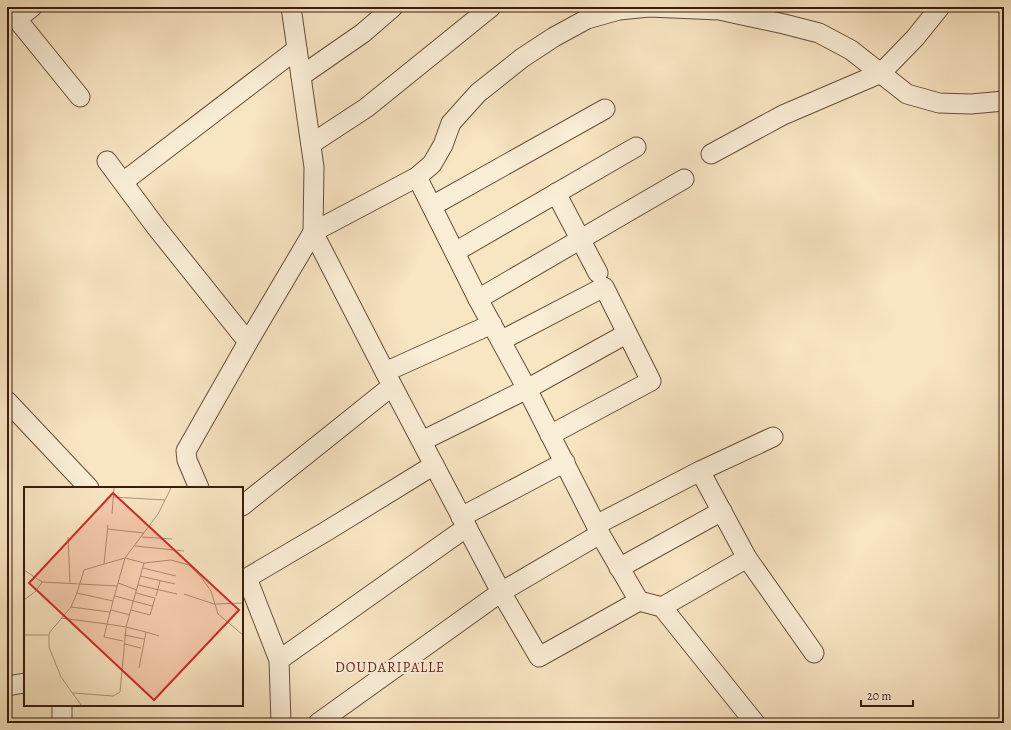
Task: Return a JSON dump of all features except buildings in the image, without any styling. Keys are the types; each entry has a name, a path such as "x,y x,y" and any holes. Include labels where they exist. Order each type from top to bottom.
{"street":[{"path":"32,7 12,13 80,97"},
{"path":"291,7 314,166 313,232 388,379 464,522 539,658 639,601"},
{"path":"301,76 363,33 393,7"},
{"path":"311,144 366,108 491,7"},
{"path":"199,487 187,460 186,451 313,232 418,177 432,164 443,145 451,123 478,93 522,58 554,37 587,19 619,10 649,7 719,10 819,33 851,50 907,94 939,104 972,104 1004,101"},
{"path":"711,154 783,115 881,73 915,38 940,7"},
{"path":"123,182 297,49"},
{"path":"432,206 605,109"},
{"path":"455,252 636,147"},
{"path":"107,162 156,227 248,342"},
{"path":"418,177 478,299 502,340 565,462 598,530 639,601 662,607 755,723"},
{"path":"478,299 684,179"},
{"path":"556,194 598,273"},
{"path":"502,340 604,287 626,334 651,381 550,435"},
{"path":"243,505 388,379 492,324"},
{"path":"422,441 527,389 626,334"},
{"path":"7,400 88,487"},
{"path":"318,723 502,592 598,530 700,471 773,437"},
{"path":"279,660 464,522 565,462"},
{"path":"281,723 279,660 245,574 325,532 434,465"},
{"path":"700,471 747,558 814,653"},
{"path":"619,568 722,510"},
{"path":"662,607 747,558"},
{"path":"7,686 24,683"},
{"path":"62,706 62,723"}],"district":[{"name":"DOUDARIPALLE","path":"390,667"}]}
